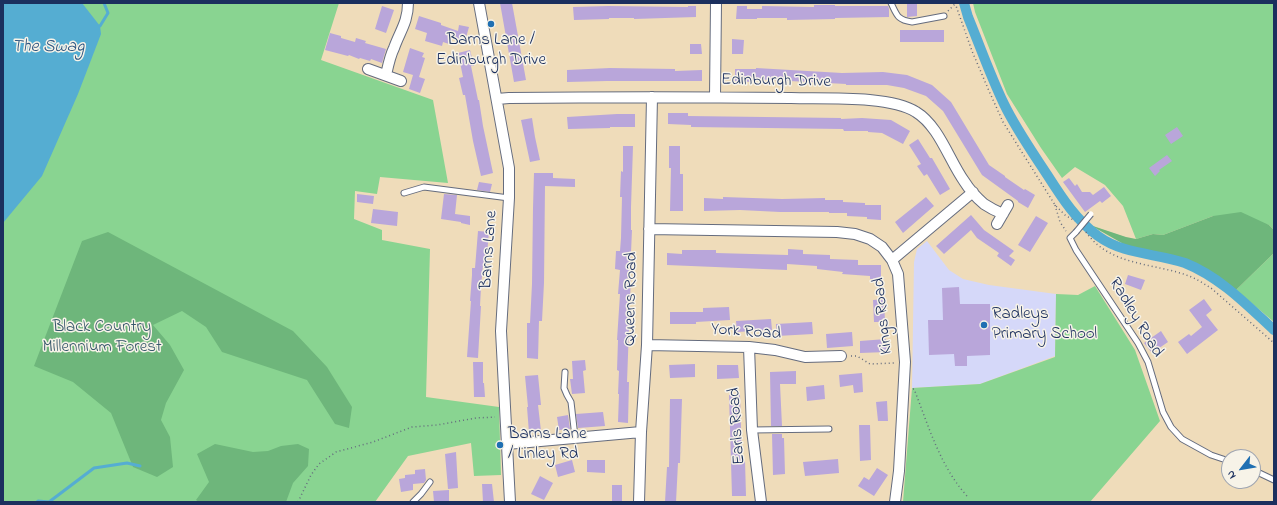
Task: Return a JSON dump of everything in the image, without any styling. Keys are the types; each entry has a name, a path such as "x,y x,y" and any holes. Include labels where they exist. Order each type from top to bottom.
{"street":[{"path":"386,75 393,49 406,21 408,3"},
{"name":"Barns Lane","path":"479,3 509,168 509,198 501,331 510,502"},
{"path":"715,97 716,3"},
{"path":"368,69 401,81"},
{"name":"Queens Road","path":"639,502 641,432 647,345 652,97"},
{"name":"Edinburgh Drive","path":"497,100 509,98 715,97 857,100 886,102 902,105 917,112 935,131 964,181 984,204 1005,210 997,224"},
{"path":"892,260 974,192"},
{"name":"Kings Road","path":"649,229 829,232 855,234 870,239 882,247 892,260 898,274 905,362 899,472 895,502"},
{"name":"York Road","path":"647,345 749,347 775,350 805,357 841,356"},
{"name":"Earls Road","path":"749,347 752,430 761,502"},
{"path":"507,444 641,432"}],"lane":[{"path":"891,3 897,16 901,20 912,22 944,16"},
{"path":"404,193 424,187 509,198"},
{"path":"1070,238 1091,214"},
{"name":"Radley Road","path":"1070,238 1076,250 1138,343 1148,362 1163,412 1171,427 1182,439 1211,455 1221,458"},
{"path":"565,372 564,388 571,402 575,437"},
{"path":"752,430 829,429"},
{"path":"1261,474 1274,480"},
{"path":"413,502 430,482"}],"path":[{"path":"955,3 988,91 1003,122 1055,205 1065,215 1077,222"},
{"path":"1055,205 1060,222 1070,238"},
{"path":"1084,229 1099,248 1111,254 1136,263 1190,276 1206,285 1234,307 1274,343"},
{"path":"841,356 857,356 870,364 905,362"},
{"path":"904,383 914,390 937,449 958,486 967,496"},
{"path":"298,502 311,475 319,464 336,452 373,442 412,427 437,425 476,418 505,417"}],"shaded area":[{"name":"Radleys Primary School","path":"927,241 949,270 963,279 989,285 1056,294 1055,356 980,384 912,388 914,262 917,249"}],"green space":[{"path":"3,3 339,3 321,60 433,100 448,183 380,177 377,194 355,191 354,219 382,230 382,240 430,249 426,397 499,407 501,475 474,476 471,443 408,456 375,502 3,502"},
{"path":"973,3 1274,3 1274,230 1269,225 1213,216 1163,235 1153,234 1136,239 1123,206 1105,185 1075,167 1062,178 1041,148 1007,94 975,12"},
{"path":"1241,212 1269,225 1274,230 1274,253 1236,290 1208,270 1187,260 1134,250 1090,225 1136,239 1153,234 1163,235 1213,216"},
{"name":"Black Country Millennium Forest","path":"108,232 293,331 327,367 352,407 349,428 335,424 307,380 222,352 206,327 182,311 153,325 170,345 184,370 166,403 161,420 170,437 173,467 157,477 133,467 111,413 73,382 34,366 82,241"},
{"path":"1274,253 1274,322 1236,290"},
{"path":"1095,286 1135,350 1160,421 1090,502 903,502 912,388 980,384 1055,357 1056,294 1078,295"},
{"path":"215,444 253,452 268,451 281,446 298,444 309,449 308,466 293,483 286,502 199,502 196,500 209,482 197,454"}],"water":[{"name":"The Swag","path":"3,3 82,3 100,26 101,34 78,94 42,176 3,223"}],"building":[{"path":"500,3 512,3 526,80 514,82"},
{"path":"907,3 917,3 917,16 907,17"},
{"path":"814,5 888,6 889,17 787,20 787,18 736,19 737,6 747,6 747,9 762,9 762,6 814,7"},
{"path":"382,6 394,10 386,33 375,29"},
{"path":"696,6 696,17 574,20 573,7"},
{"path":"419,16 441,23 441,25 458,31 459,25 469,27 465,41 451,37 449,44 443,42 442,46 425,41 427,33 415,29"},
{"path":"900,30 944,30 944,42 900,42"},
{"path":"330,33 355,42 356,38 366,41 365,43 386,49 382,63 371,59 370,61 359,59 349,55 325,50"},
{"path":"732,39 744,40 743,54 732,54"},
{"path":"690,44 701,44 702,54 690,54"},
{"path":"410,48 424,53 422,57 425,58 419,77 425,79 420,93 409,89 413,75 403,72"},
{"path":"470,50 474,66 471,66 493,173 481,176 465,95 463,95 459,78 463,77 458,53"},
{"path":"610,68 675,69 675,71 702,70 702,81 567,82 567,70"},
{"path":"756,68 842,73 883,72 907,75 932,85 951,102 989,165 1024,190 1025,189 1035,195 1028,208 982,175 943,111 926,96 904,88 887,85 846,85 752,79 752,82 735,81 735,69"},
{"path":"668,113 688,113 688,116 841,119 862,118 891,120 910,131 903,144 882,133 868,131 844,131 843,129 691,127 691,125 668,124"},
{"path":"635,114 635,127 568,129 567,117"},
{"path":"532,118 540,160 530,162 521,120"},
{"path":"1177,127 1183,136 1171,144 1165,135"},
{"path":"918,139 930,158 932,158 950,189 940,195 927,174 924,176 917,166 921,164 909,145"},
{"path":"623,146 633,146 631,275 627,382 629,382 628,423 618,422 619,371 617,370 617,340 620,270 615,269 616,251 620,251 621,238 622,197 620,197 621,171 623,172"},
{"path":"669,146 680,146 680,174 683,174 683,211 670,211 671,168 669,168"},
{"path":"1167,155 1172,161 1159,170 1160,171 1155,176 1149,168"},
{"path":"534,173 553,173 553,178 575,179 575,187 545,186 544,283 542,321 539,321 538,359 527,358 527,323 530,323 532,284"},
{"path":"1069,178 1075,186 1077,184 1082,192 1090,192 1093,195 1104,187 1111,196 1102,203 1100,201 1085,212 1063,182"},
{"path":"479,182 492,184 490,192 477,190"},
{"path":"357,194 374,196 373,204 357,202"},
{"path":"444,194 457,195 455,214 470,216 470,225 441,219"},
{"path":"723,197 782,199 825,198 825,200 843,200 843,202 865,203 865,205 881,205 881,220 867,219 867,217 847,216 847,213 829,212 740,210 704,211 704,198 723,199"},
{"path":"926,197 934,206 903,233 895,222"},
{"path":"373,209 398,212 397,226 371,223"},
{"path":"971,215 984,230 1014,251 1009,256 1015,260 1011,266 997,256 999,253 977,238 971,230 944,254 936,246"},
{"path":"1036,216 1048,223 1030,252 1018,245"},
{"path":"478,231 489,232 486,265 483,265 481,287 478,358 467,357 472,268 475,268"},
{"path":"788,249 803,250 803,254 830,255 830,259 858,260 858,265 881,265 881,279 870,279 870,276 842,274 843,272 817,269 817,266 787,264 787,270 667,265 667,253 682,254 682,250 716,250 716,253 788,255"},
{"path":"1128,275 1145,280 1141,290 1125,284"},
{"path":"959,287 960,304 990,304 990,355 967,356 967,366 955,366 954,354 929,355 928,320 943,320 942,288"},
{"path":"884,299 885,322 874,322 873,300"},
{"path":"1204,299 1212,310 1206,315 1218,330 1187,354 1178,342 1189,334 1191,336 1202,327 1189,310"},
{"path":"729,307 730,320 696,322 696,324 670,324 670,312 703,312 703,308"},
{"path":"771,319 772,330 737,332 736,321"},
{"path":"812,322 813,334 777,336 776,324"},
{"path":"1161,331 1168,342 1152,353 1144,343"},
{"path":"852,332 853,346 827,348 826,334"},
{"path":"886,339 887,352 860,353 860,341"},
{"path":"585,360 586,370 583,371 585,393 572,394 570,379 573,379 572,361"},
{"path":"473,362 483,362 485,397 474,397"},
{"path":"695,364 695,377 670,378 669,365"},
{"path":"717,365 738,365 739,378 717,379"},
{"path":"796,371 796,384 780,384 782,426 771,426 770,372"},
{"path":"862,373 863,392 854,393 853,385 840,387 839,375"},
{"path":"538,375 541,405 538,405 541,431 529,433 525,376"},
{"path":"824,385 825,399 807,401 806,387"},
{"path":"729,395 740,395 742,461 745,461 746,496 732,496"},
{"path":"670,399 682,399 680,463 678,463 676,502 665,502 667,467 669,467"},
{"path":"887,401 888,421 878,421 876,402"},
{"path":"603,412 605,426 578,428 576,414"},
{"path":"568,415 570,429 559,430 557,417"},
{"path":"859,425 870,425 871,460 860,461"},
{"path":"772,434 782,434 782,438 784,438 785,474 773,475"},
{"path":"456,452 458,488 448,489 445,454"},
{"path":"838,459 839,473 805,476 803,462"},
{"path":"572,460 575,472 558,477 555,465"},
{"path":"587,460 605,460 605,473 587,472"},
{"path":"877,468 888,475 874,496 858,486 864,477 869,480"},
{"path":"425,469 426,480 424,483 413,484 413,490 401,492 399,479 405,478 405,475 415,474 415,470"},
{"path":"540,476 553,483 544,500 531,494"},
{"path":"482,484 492,484 494,502 483,502"},
{"path":"612,485 622,485 622,502 612,502"},
{"path":"449,490 449,502 434,502 433,491"}],"waterway":[{"path":"100,26 108,13 104,3"},
{"path":"964,3 968,17 990,71 1009,113 1025,141 1059,193 1070,209 1083,223 1098,236 1118,247 1185,263 1198,269 1232,292 1274,330"},
{"path":"37,502 49,502 94,468 127,463 140,466"}],"place":[{"name":"Barns Lane / Edinburgh Drive","path":"491,24"},
{"name":"Radleys Primary School","path":"984,325"},
{"name":"Barns Lane / Linley Rd","path":"500,445"}]}
